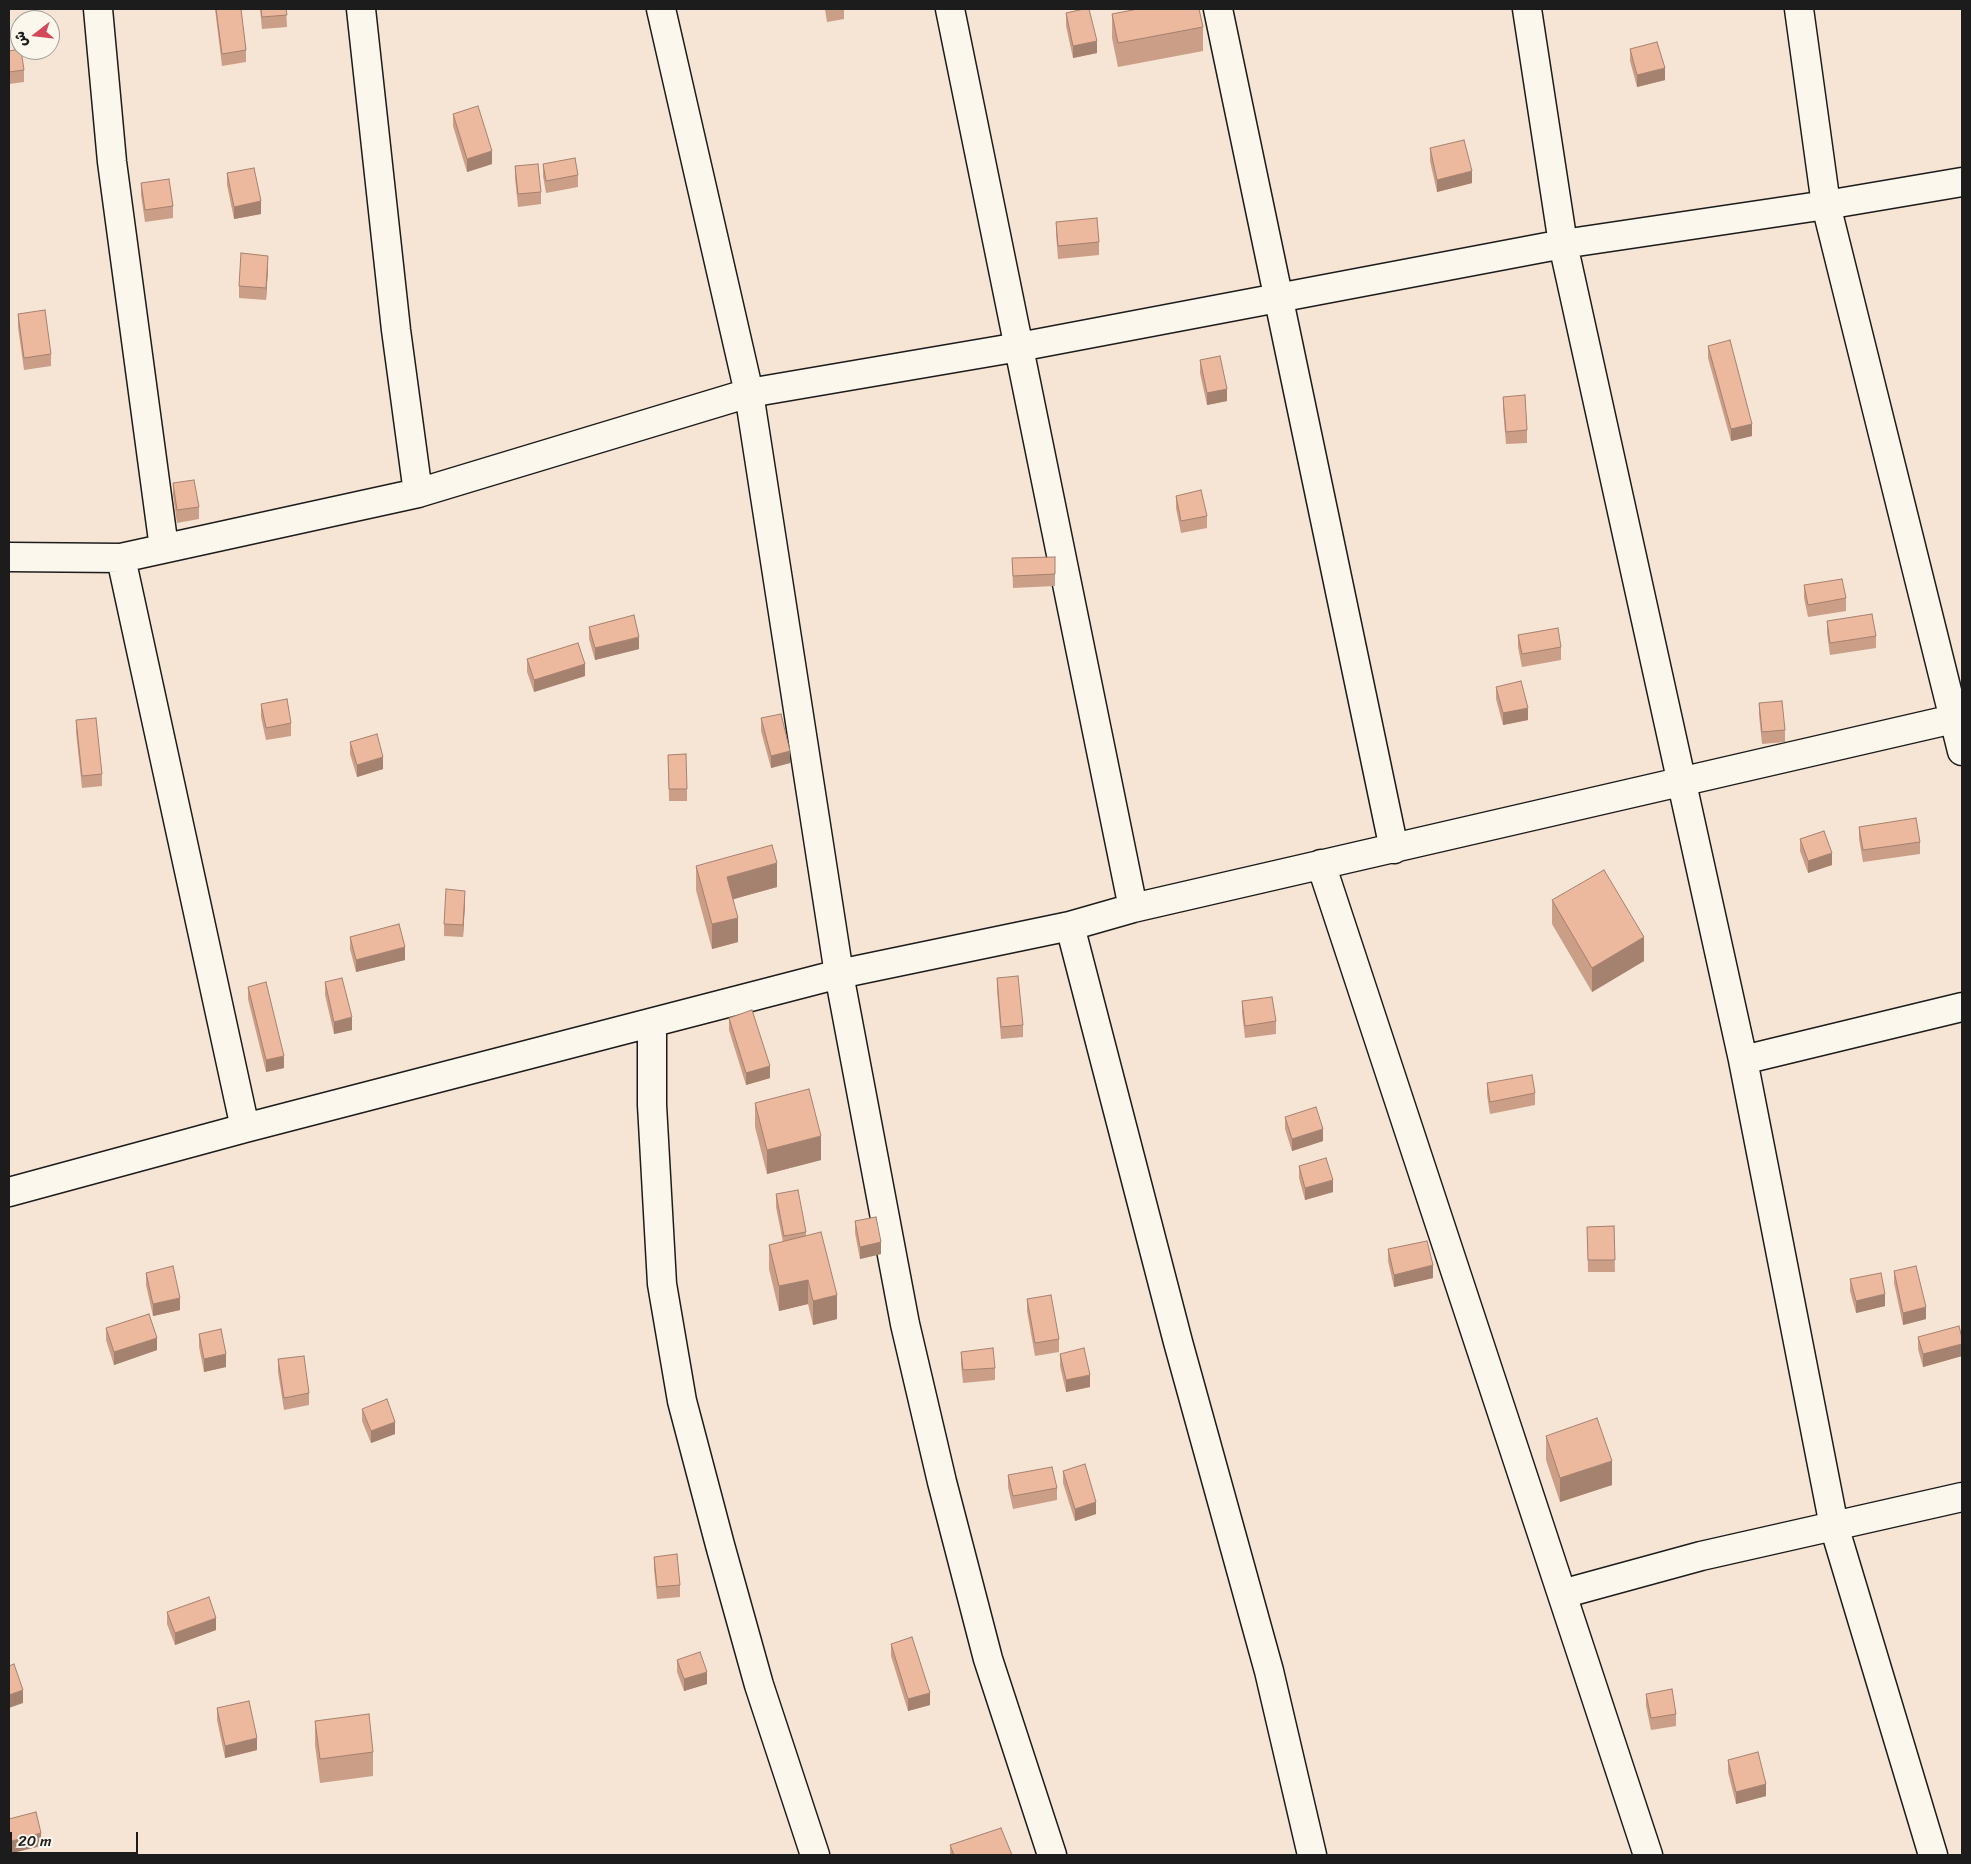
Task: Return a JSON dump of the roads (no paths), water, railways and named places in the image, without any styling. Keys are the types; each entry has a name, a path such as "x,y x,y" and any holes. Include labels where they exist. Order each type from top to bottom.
{"street":[{"path":"98,9 112,162 164,548"},
{"path":"360,9 396,330 418,493"},
{"path":"661,9 749,393 839,974 905,1324 940,1473 988,1659 1052,1855"},
{"path":"950,9 1133,908"},
{"path":"1218,9 1280,297 1394,849"},
{"path":"1527,9 1563,244 1743,1060 1834,1526 1932,1855"},
{"path":"1799,9 1826,205 1958,718 1962,751"},
{"path":"9,557 121,558 418,493 749,393 1019,347 1563,244 1826,205 1962,182"},
{"path":"121,558 245,1128"},
{"path":"9,1192 245,1128 839,974 1070,926 1133,908 1958,718"},
{"path":"1321,864 1648,1855"},
{"path":"1070,926 1178,1342 1269,1671 1312,1855"},
{"path":"1743,1060 1962,1007"},
{"path":"652,1023 652,1105 662,1284 682,1401 759,1685 814,1855"},
{"path":"1562,1594 1701,1556 1962,1497"}]}
